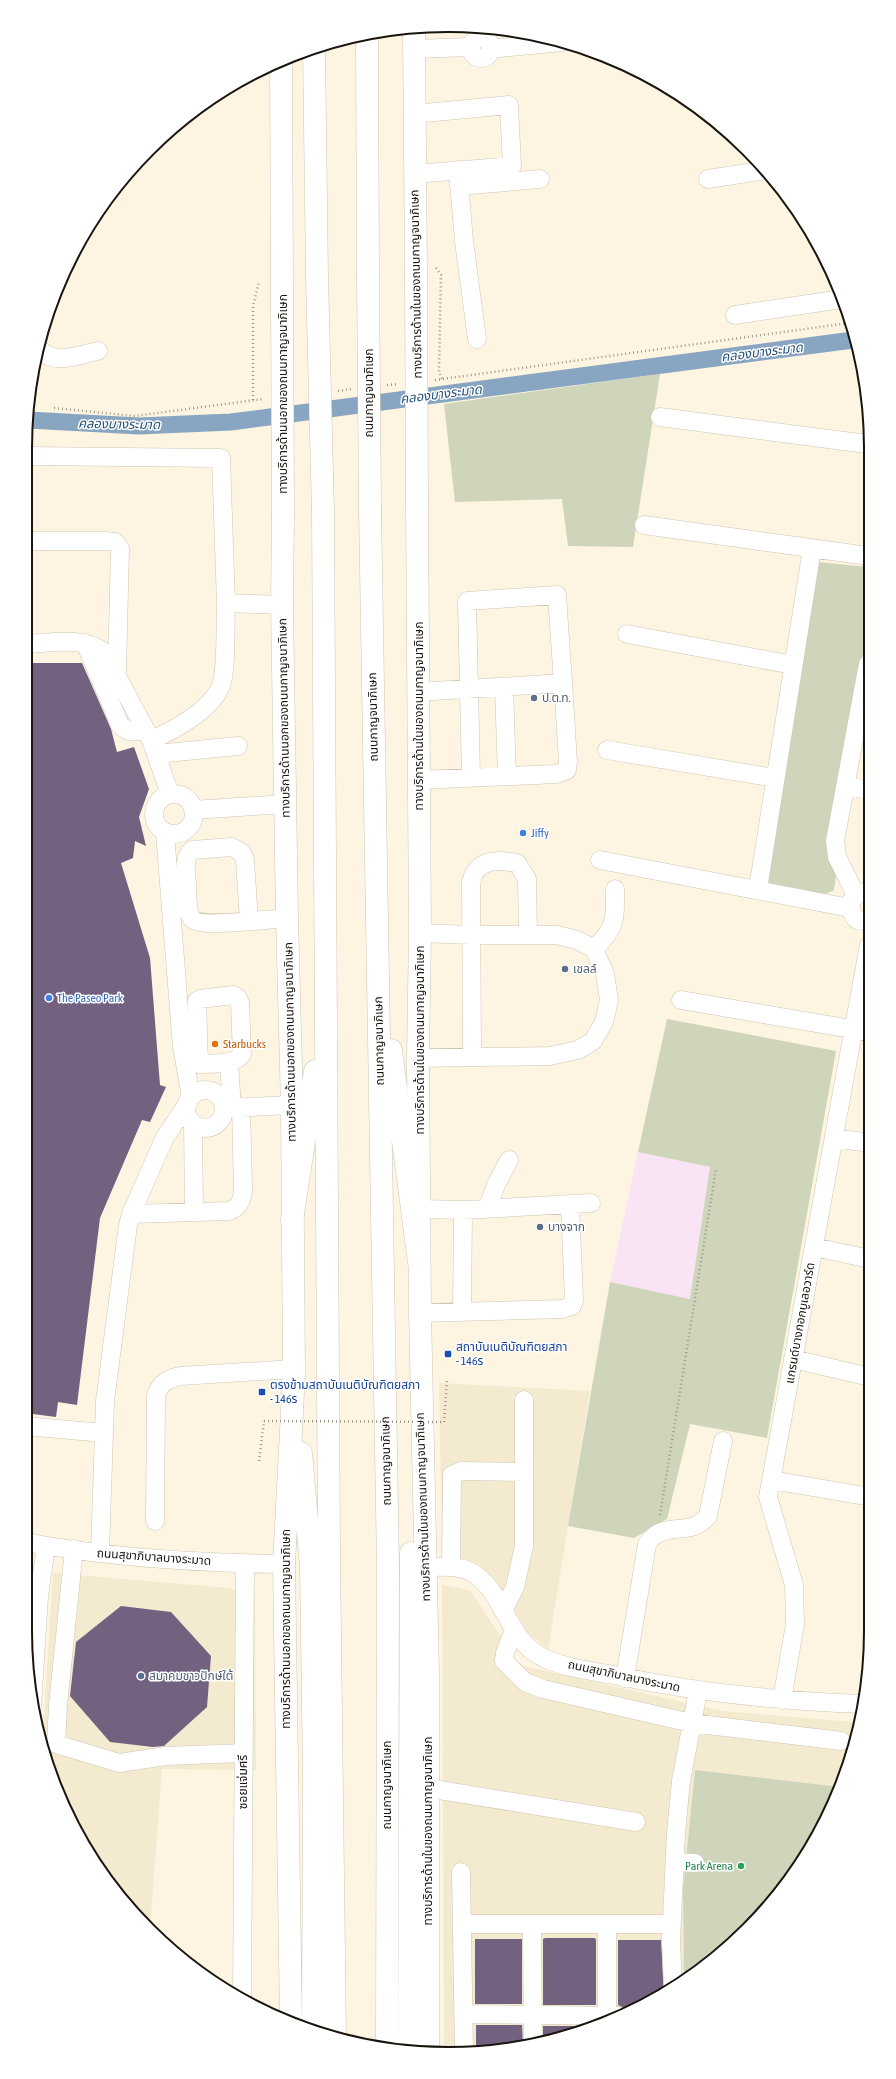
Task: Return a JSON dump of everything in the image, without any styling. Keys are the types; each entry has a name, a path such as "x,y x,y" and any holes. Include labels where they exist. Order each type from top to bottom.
{"main road":[{"name":"ทางบริการด้านในของถนนกาญจนาภิเษก","path":"414,34 415,174 425,270 418,503 420,933 418,1058 421,1407 428,1672 419,1783 428,2046"},
{"name":"ถนนกาญจนาภิเษก","path":"367,40 370,508 388,1567 387,2042"},
{"path":"314,54 317,277 323,512 329,1555 335,2031"},
{"name":"ทางบริการด้านนอกของถนนกาญจนาภิเษก","path":"282,67 282,606 287,918 292,1105 294,1371 284,1564 291,2016"},
{"path":"378,945 419,1262"},
{"path":"292,1220 325,1002"},
{"path":"294,1371 311,1566 314,1778 313,2025"},
{"path":"410,2045 419,1783 410,1569 421,1407"}],"street":[{"path":"414,49 471,47 473,41 479,38 485,39 489,43 490,49 545,44"},
{"path":"414,114 509,105 512,166 459,178"},
{"path":"708,179 758,171"},
{"path":"415,174 459,178 540,179"},
{"path":"459,178 477,339"},
{"path":"735,315 836,300"},
{"path":"43,354 58,360 98,351"},
{"path":"660,417 864,443"},
{"path":"32,456 221,458 226,603 223,676 220,688 202,709 184,724 151,742"},
{"path":"644,525 864,556"},
{"path":"32,541 106,541 115,542 120,548 116,674"},
{"path":"758,890 812,549"},
{"path":"419,780 471,778 557,774 567,770 568,762 557,595 467,601 471,778"},
{"path":"226,603 282,606"},
{"path":"627,634 794,665"},
{"path":"85,643 120,725 128,731 151,742 238,746"},
{"path":"32,644 85,643 95,645 104,652 151,742 170,794"},
{"path":"418,692 563,684"},
{"path":"504,688 507,776"},
{"path":"858,898 837,857 835,841 864,689"},
{"path":"607,750 775,778"},
{"path":"845,786 864,789"},
{"path":"170,794 184,796 189,801 193,810 193,821 185,832 178,834 166,833 156,824 153,812 159,800 170,794"},
{"path":"193,810 285,804"},
{"path":"166,833 182,1047 193,1097"},
{"path":"249,921 245,860 242,853 232,847 192,850 187,856 186,864 189,912 193,919 202,924 249,921 287,918"},
{"path":"600,860 758,890 858,898"},
{"path":"472,1056 471,882 474,872 480,866 484,864 508,861 517,863 526,880 528,935"},
{"path":"594,949 608,935 613,926 615,889"},
{"path":"858,898 851,912 857,920 864,924"},
{"path":"418,1058 550,1056 578,1050 593,1041 604,1022 608,1000 605,974 594,949 577,940 557,934 472,935 420,933"},
{"path":"199,1064 230,1062 236,1060 242,1054 240,1004 238,998 233,995 200,999 197,1002 199,1064 193,1097 187,1115 193,1123 201,1128 214,1126 232,1108 292,1105"},
{"name":"แกรนด์บางกอกบูเลอวาร์ด","path":"782,1700 795,1624 794,1585 768,1496 834,1138 861,1031 864,999"},
{"path":"681,1000 861,1031"},
{"path":"131,1214 229,1210 240,1202 243,1189 232,1108 230,1062"},
{"path":"100,1553 107,1378 131,1214 165,1137 193,1097 208,1091 219,1096 232,1108"},
{"path":"193,1123 194,1212"},
{"path":"834,1138 864,1142"},
{"path":"487,1209 496,1185 510,1160"},
{"path":"420,1209 463,1210 591,1203"},
{"path":"420,1313 562,1309 572,1306 574,1300 570,1205"},
{"path":"462,1312 463,1210"},
{"path":"814,1247 864,1258"},
{"path":"793,1359 864,1376"},
{"path":"155,1521 156,1396 159,1387 167,1379 180,1376 294,1371"},
{"path":"503,1611 515,1587 524,1546 524,1400"},
{"path":"32,1427 104,1433"},
{"path":"624,1678 647,1544 657,1534 671,1530 690,1529 701,1524 708,1516 723,1441"},
{"path":"451,1567 452,1475 461,1471 523,1472"},
{"path":"771,1480 864,1496"},
{"name":"ถนนสุขาภิบาลบางระมาด","path":"32,1543 100,1553 245,1564 284,1564"},
{"path":"34,1670 39,1596 46,1546"},
{"path":"74,1549 58,1699 56,1744 119,1763 166,1756 243,1752"},
{"name":"ซอยแจ่มศรี","path":"242,1992 245,1564"},
{"name":"ถนนสุขาภิบาลบางระมาด","path":"425,1567 451,1567 473,1573 491,1591 514,1630 527,1646 544,1658 573,1667 624,1678 698,1691 782,1700 857,1704"},
{"path":"514,1630 505,1653 504,1661 525,1682 543,1689 691,1723 841,1741"},
{"path":"673,1981 672,1924 681,1781 698,1691"},
{"path":"419,1783 636,1822"},
{"path":"675,1862 695,1863"},
{"path":"461,1872 464,2046"},
{"path":"462,1924 672,1924"},
{"path":"532,1924 533,2038"},
{"path":"607,1924 611,2013"},
{"path":"463,2014 601,2018"}],"path":[{"path":"425,270 441,275 439,372 442,379"},
{"path":"253,400 253,306 259,282"},
{"path":"434,380 845,324"},
{"path":"379,386 403,383"},
{"path":"332,391 356,389"},
{"path":"54,408 135,416 269,398"},
{"path":"657,1534 716,1169"},
{"path":"259,1461 264,1421 444,1422 447,1381"}],"shaded area":[{"path":"638,1152 710,1167 690,1299 610,1282"},
{"path":"439,1383 590,1391 548,1649 528,1633 493,1578 470,1565 442,1555"},
{"path":"53,1573 229,1588 255,1597 256,1770 162,1769 151,1921 118,1884 88,1839 75,1815 54,1765 43,1727"},
{"path":"442,1584 471,1591 519,1665 723,1711 854,1722 842,1765 834,1786 695,1770 683,1889 684,1973 632,2004 582,2025 556,2033 502,2043 475,2046 444,2047"}],"green space":[{"path":"660,374 633,547 568,546 562,499 455,502 444,404"},
{"path":"818,562 864,567 864,676 834,890 822,896 768,885"},
{"path":"667,1019 836,1051 767,1438 690,1424 667,1519 634,1538 568,1526 610,1282 690,1299 710,1167 638,1152"},
{"name":"Park Arena","path":"695,1770 834,1786 821,1815 808,1839 778,1884 742,1925 722,1944 684,1973 683,1889"}],"building":[{"path":"32,663 82,663 111,729 117,752 134,747 149,789 139,817 146,846 135,841 133,858 121,863 150,958 160,1085 166,1087 150,1122 142,1120 100,1218 77,1405 58,1402 56,1417 32,1414"},
{"name":"สมาคมชาวปักษ์ใต้","path":"121,1606 171,1612 211,1656 207,1707 164,1746 153,1747 110,1742 70,1696 76,1642"},
{"path":"595,1938 596,2005 543,2005 543,1939"},
{"path":"475,1939 522,1939 522,2004 475,2004"},
{"path":"618,1940 661,1940 664,1986 623,2008 618,2005"},
{"path":"476,2025 522,2025 523,2040 476,2046"},
{"path":"543,2026 579,2026 556,2033 543,2036"}],"waterway":[{"name":"คลองบางระมาด","path":"33,420 139,426 231,422 850,340"}],"place":[{"name":"ป.ต.ท.","path":"534,698"},
{"name":"Jiffy","path":"523,833"},
{"name":"เชลล์","path":"565,969"},
{"name":"The Paseo Park","path":"49,998"},
{"name":"Starbucks","path":"215,1044"},
{"name":"บางจาก","path":"540,1227"},
{"name":"สถาบันเนติบัณฑิตยสภา - 146ร","path":"448,1354"},
{"name":"ตรงข้ามสถาบันเนติบัณฑิตยสภา - 146ร","path":"262,1392"},
{"name":"สมาคมชาวปักษ์ใต้","path":"141,1676"},
{"name":"Park Arena","path":"741,1866"}]}
